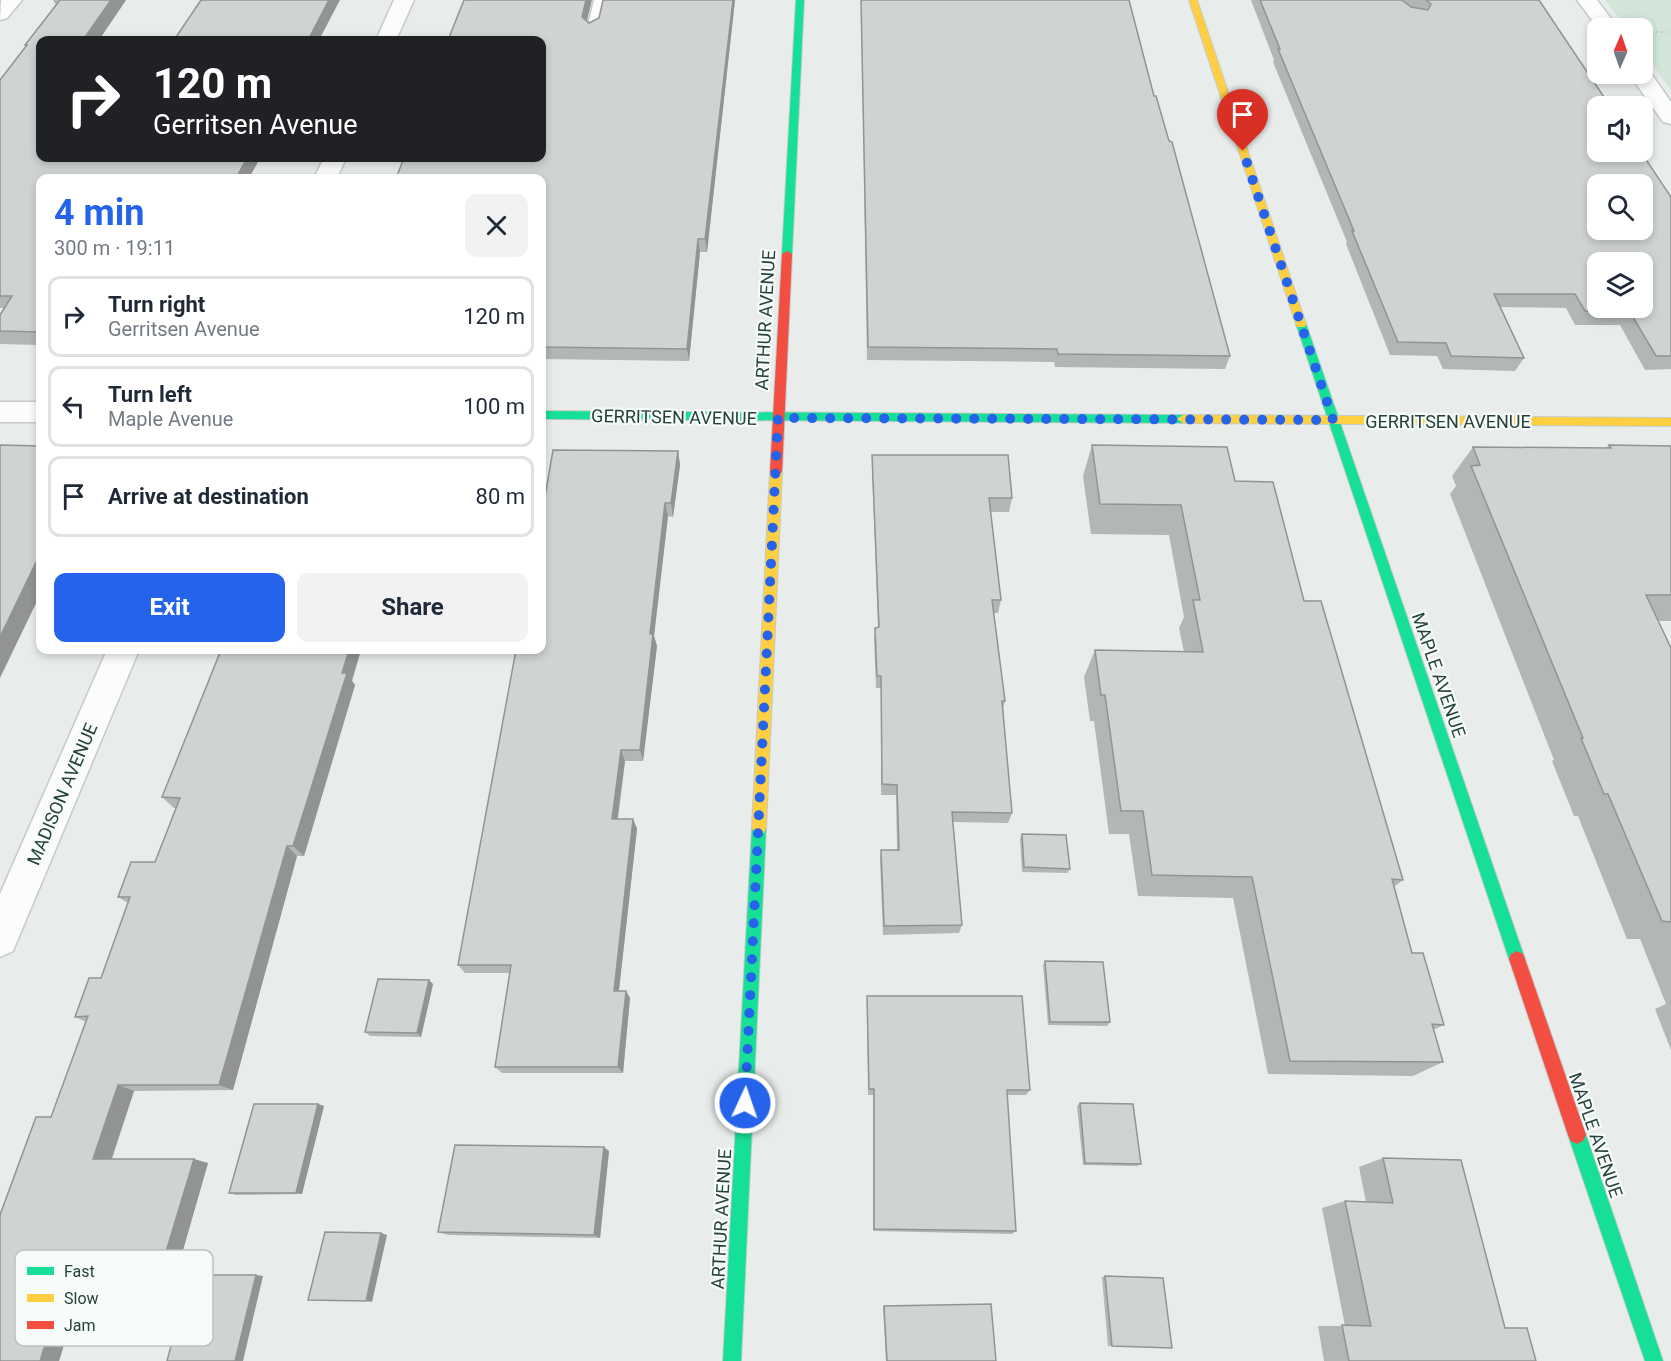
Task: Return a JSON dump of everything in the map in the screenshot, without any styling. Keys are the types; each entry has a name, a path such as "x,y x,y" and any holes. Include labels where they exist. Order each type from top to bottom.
{"street":[{"path":"0,14 12,0"},
{"path":"388,36 404,0"},
{"name":"ARTHUR AVENUE","path":"732,1361 800,0"},
{"name":"MAPLE AVENUE","path":"1193,0 1333,420 1654,1361"},
{"path":"1587,0 1600,18"},
{"path":"1647,84 1671,117"},
{"path":"0,412 36,412"},
{"name":"GERRITSEN AVENUE","path":"546,415 1671,422"},
{"name":"MADISON AVENUE","path":"0,938 121,654"}],"lane":[{"path":"593,30 600,0"}],"path":[{"path":"1653,32 1671,32"}],"green space":[{"path":"1605,0 1671,0 1671,90 1653,65 1653,18 1618,18"}],"building":[{"path":"60,0 111,0 86,36 36,36 36,162 245,162 238,174 36,174 36,332 0,331 0,315 12,296 0,296 0,80 27,45 25,45"},
{"path":"201,0 329,0 310,36 177,36"},
{"path":"464,0 586,0 582,17 589,23 599,18 603,0 733,0 705,239 698,239 687,349 546,347 546,174 398,174 402,162 546,162 546,36 450,36"},
{"path":"861,0 1129,0 1154,96 1156,96 1169,141 1172,142 1230,356 1058,354 1057,349 868,347"},
{"path":"1260,0 1402,0 1411,7 1428,10 1431,4 1426,0 1539,0 1587,72 1587,84 1595,84 1603,96 1587,96 1587,162 1648,162 1671,197 1671,356 1656,356 1634,318 1653,318 1653,252 1587,252 1587,311 1575,294 1494,294 1524,358 1451,356 1446,343 1398,342 1278,49 1280,49"},
{"path":"0,445 36,446 36,562 0,637"},
{"path":"1092,445 1227,447 1235,481 1273,482 1304,601 1321,601 1403,880 1392,879 1412,953 1423,953 1444,1025 1432,1024 1443,1062 1290,1061 1252,877 1152,875 1143,811 1121,811 1105,695 1101,695 1095,650 1203,652 1193,600 1200,600 1181,505 1100,504"},
{"path":"1609,445 1671,446 1671,595 1646,595 1671,648 1671,922 1662,921 1608,794 1604,794 1471,466 1480,465 1473,447 1611,448"},
{"path":"553,450 678,451 671,503 665,503 640,750 621,750 612,819 633,819 614,991 626,991 618,1067 495,1067 511,965 458,965 515,654 546,654 546,491"},
{"path":"872,455 1008,455 1012,498 989,498 1001,600 992,600 1005,701 1002,701 1012,813 952,812 962,925 884,926 881,850 899,850 897,785 882,784 881,676 877,676 875,628 879,627"},
{"path":"219,654 348,654 342,673 347,673 293,846 287,846 219,1085 118,1085 93,1159 194,1159 167,1250 15,1250 15,1346 45,1346 40,1361 0,1361 0,1215 36,1117 51,1117 88,1016 75,1017 89,978 101,978 130,897 118,897 131,862 155,862 180,798 162,797"},
{"path":"1022,834 1066,835 1070,869 1024,867"},
{"path":"1045,961 1103,962 1110,1022 1050,1022"},
{"path":"378,979 429,980 417,1033 365,1032"},
{"path":"867,996 1022,996 1030,1090 1007,1090 1016,1231 874,1229 874,1089 869,1089"},
{"path":"1080,1103 1133,1104 1141,1164 1085,1163"},
{"path":"254,1104 318,1104 296,1193 229,1193"},
{"path":"455,1145 604,1147 594,1235 438,1232"},
{"path":"1383,1158 1461,1160 1505,1328 1527,1328 1536,1361 1349,1361 1342,1325 1371,1326 1345,1201 1393,1203"},
{"path":"325,1232 381,1233 366,1301 308,1300"},
{"path":"213,1275 256,1275 235,1361 167,1361 171,1346 213,1346"},
{"path":"1105,1276 1163,1278 1172,1348 1112,1346"},
{"path":"991,1304 996,1361 887,1361 884,1306"}],"traffic: fast":[{"path":"787,254 800,0"},
{"path":"1301,324 1517,959"},
{"path":"546,415 1183,419"},
{"path":"732,1361 759,828"},
{"path":"1577,1135 1654,1361"}],"traffic: slow":[{"path":"1193,0 1301,324"},
{"path":"1183,419 1671,422"},
{"path":"759,828 776,472"}],"traffic: jam":[{"path":"776,472 787,254"},
{"path":"1517,959 1577,1135"}],"route":[{"path":"745,1103 778,418 1333,420 1243,151"}]}
